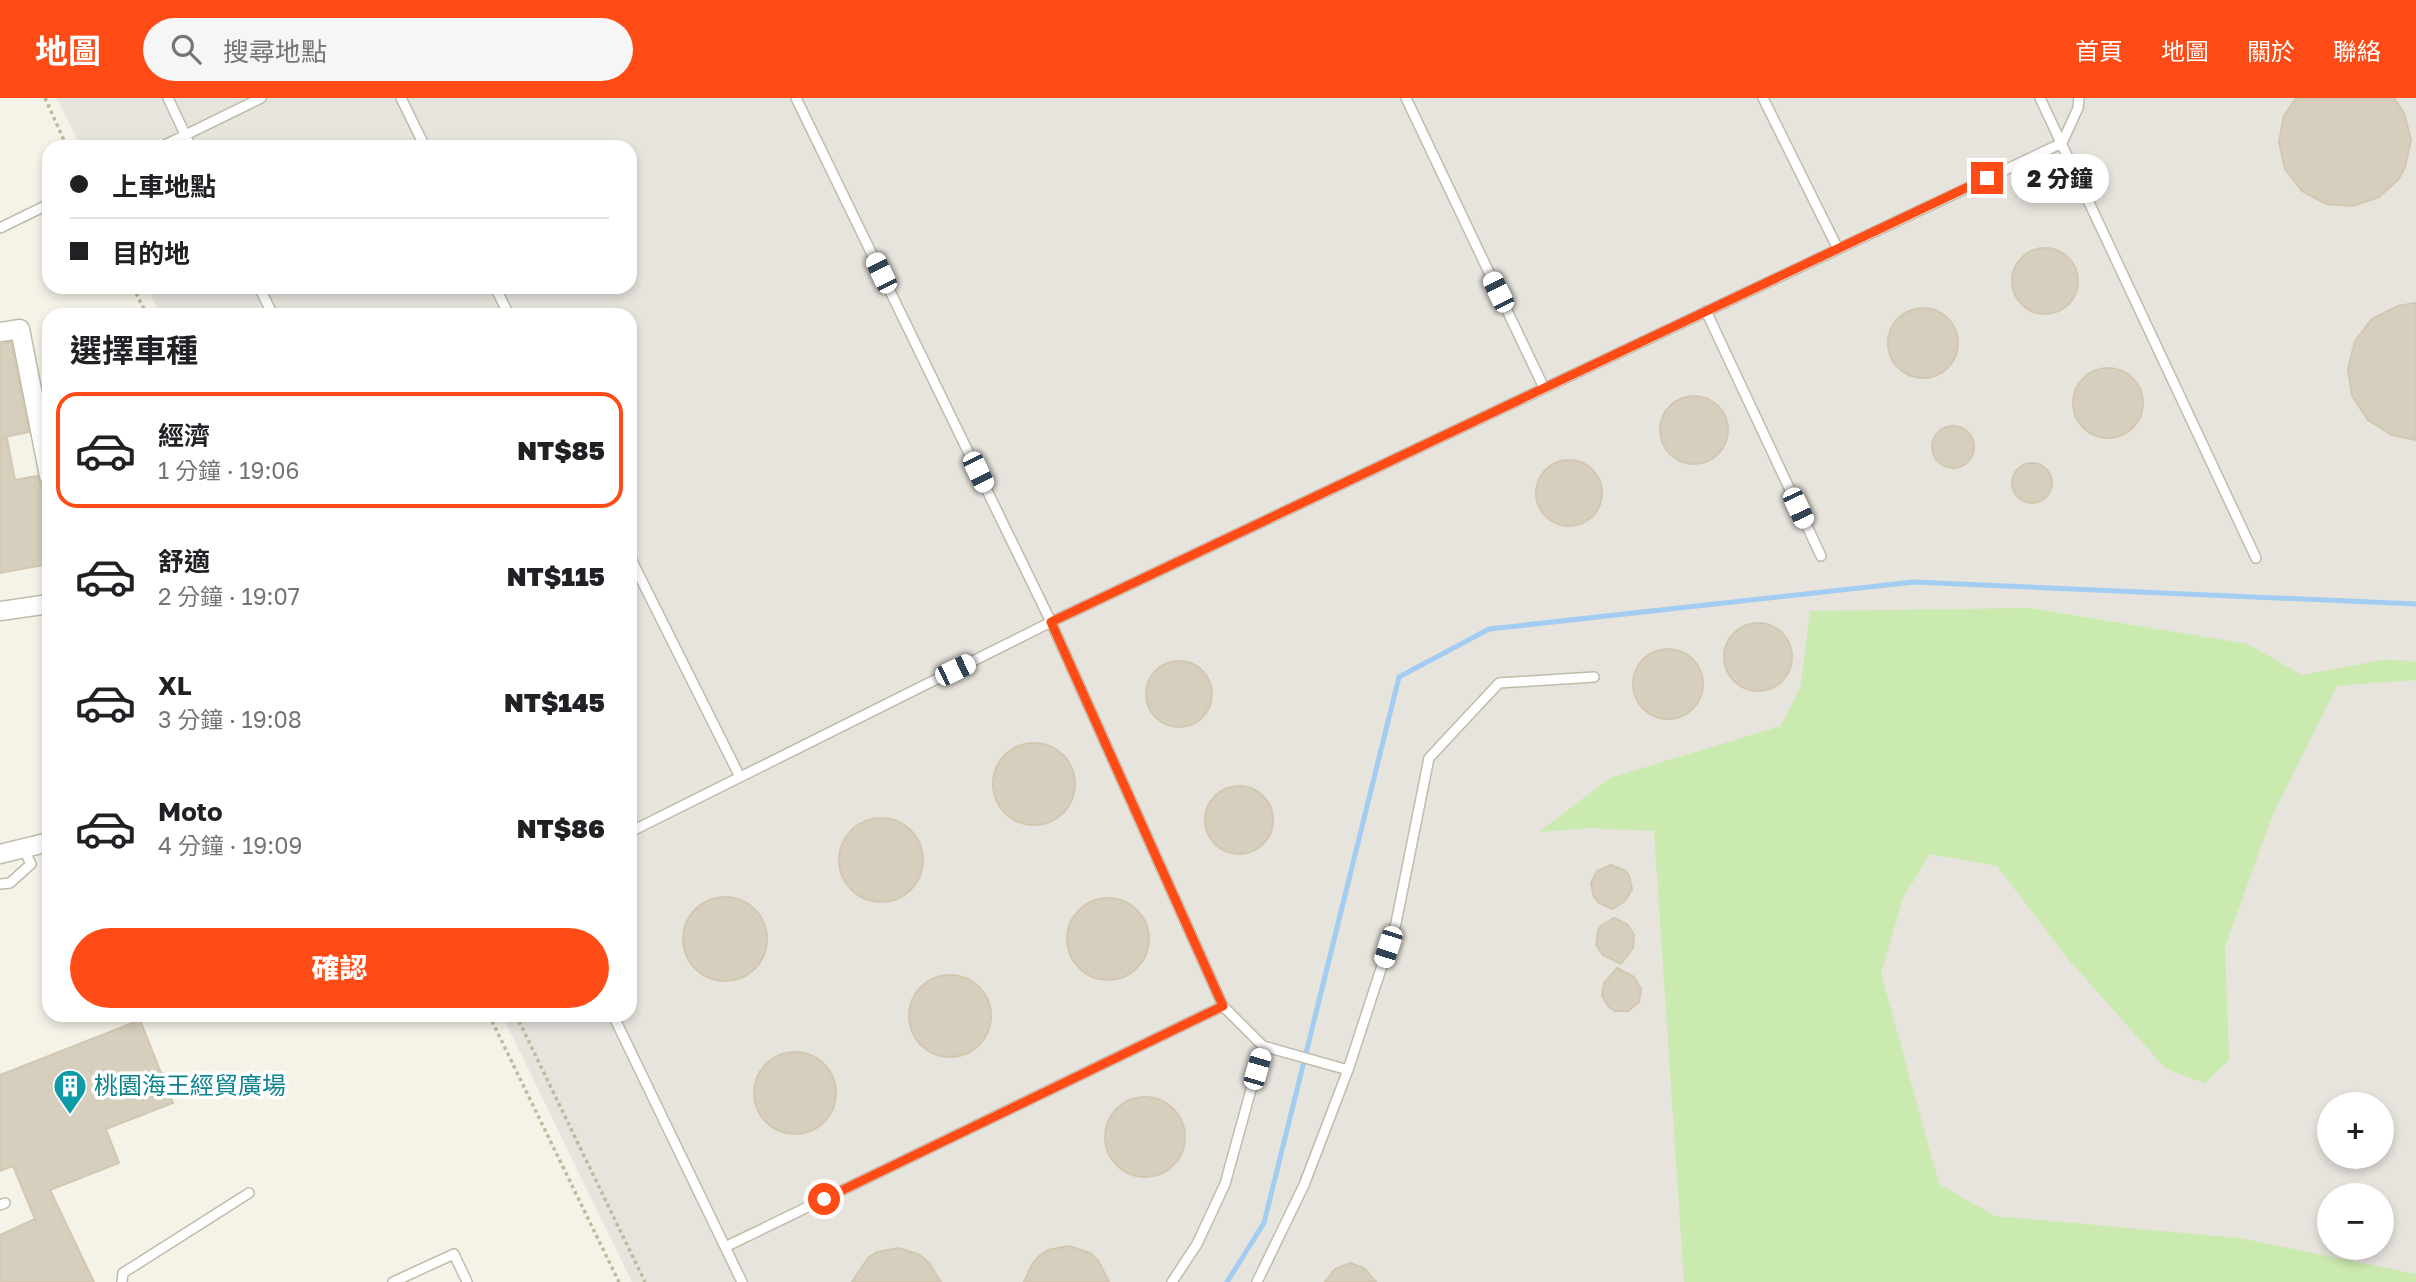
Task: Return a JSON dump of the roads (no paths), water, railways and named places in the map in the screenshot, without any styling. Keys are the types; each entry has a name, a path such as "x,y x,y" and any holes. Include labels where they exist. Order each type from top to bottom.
{"street":[{"path":"0,332 20,329 42,441"},
{"path":"0,611 42,605"},
{"path":"0,854 42,844"}],"lane":[{"path":"168,98 188,140"},
{"path":"174,140 261,98"},
{"path":"401,98 422,140"},
{"path":"796,98 1051,622 1223,1006 1263,1046 1348,1069"},
{"path":"1406,98 1544,388"},
{"path":"1763,98 1838,249"},
{"path":"2040,98 2256,558"},
{"path":"637,828 1051,622 2062,143 2078,108 2079,98"},
{"path":"0,228 42,208"},
{"path":"1706,311 1821,556"},
{"path":"637,571 740,777"},
{"path":"1257,1282 1304,1185 1348,1069 1395,923 1429,758 1499,683 1594,677"},
{"path":"0,884 10,883 32,864 23,848"},
{"path":"725,1247 1223,1006"},
{"path":"616,1022 742,1282"},
{"path":"1172,1282 1197,1244 1224,1184 1263,1046"},
{"path":"122,1282 123,1273 249,1193"},
{"path":"393,1282 454,1254 467,1282"}],"waterway":[{"path":"1227,1282 1264,1223 1399,677 1489,629 1914,582 2416,604"}],"place":[{"name":"桃園海王經貿廣場","path":"70,1116"}]}
